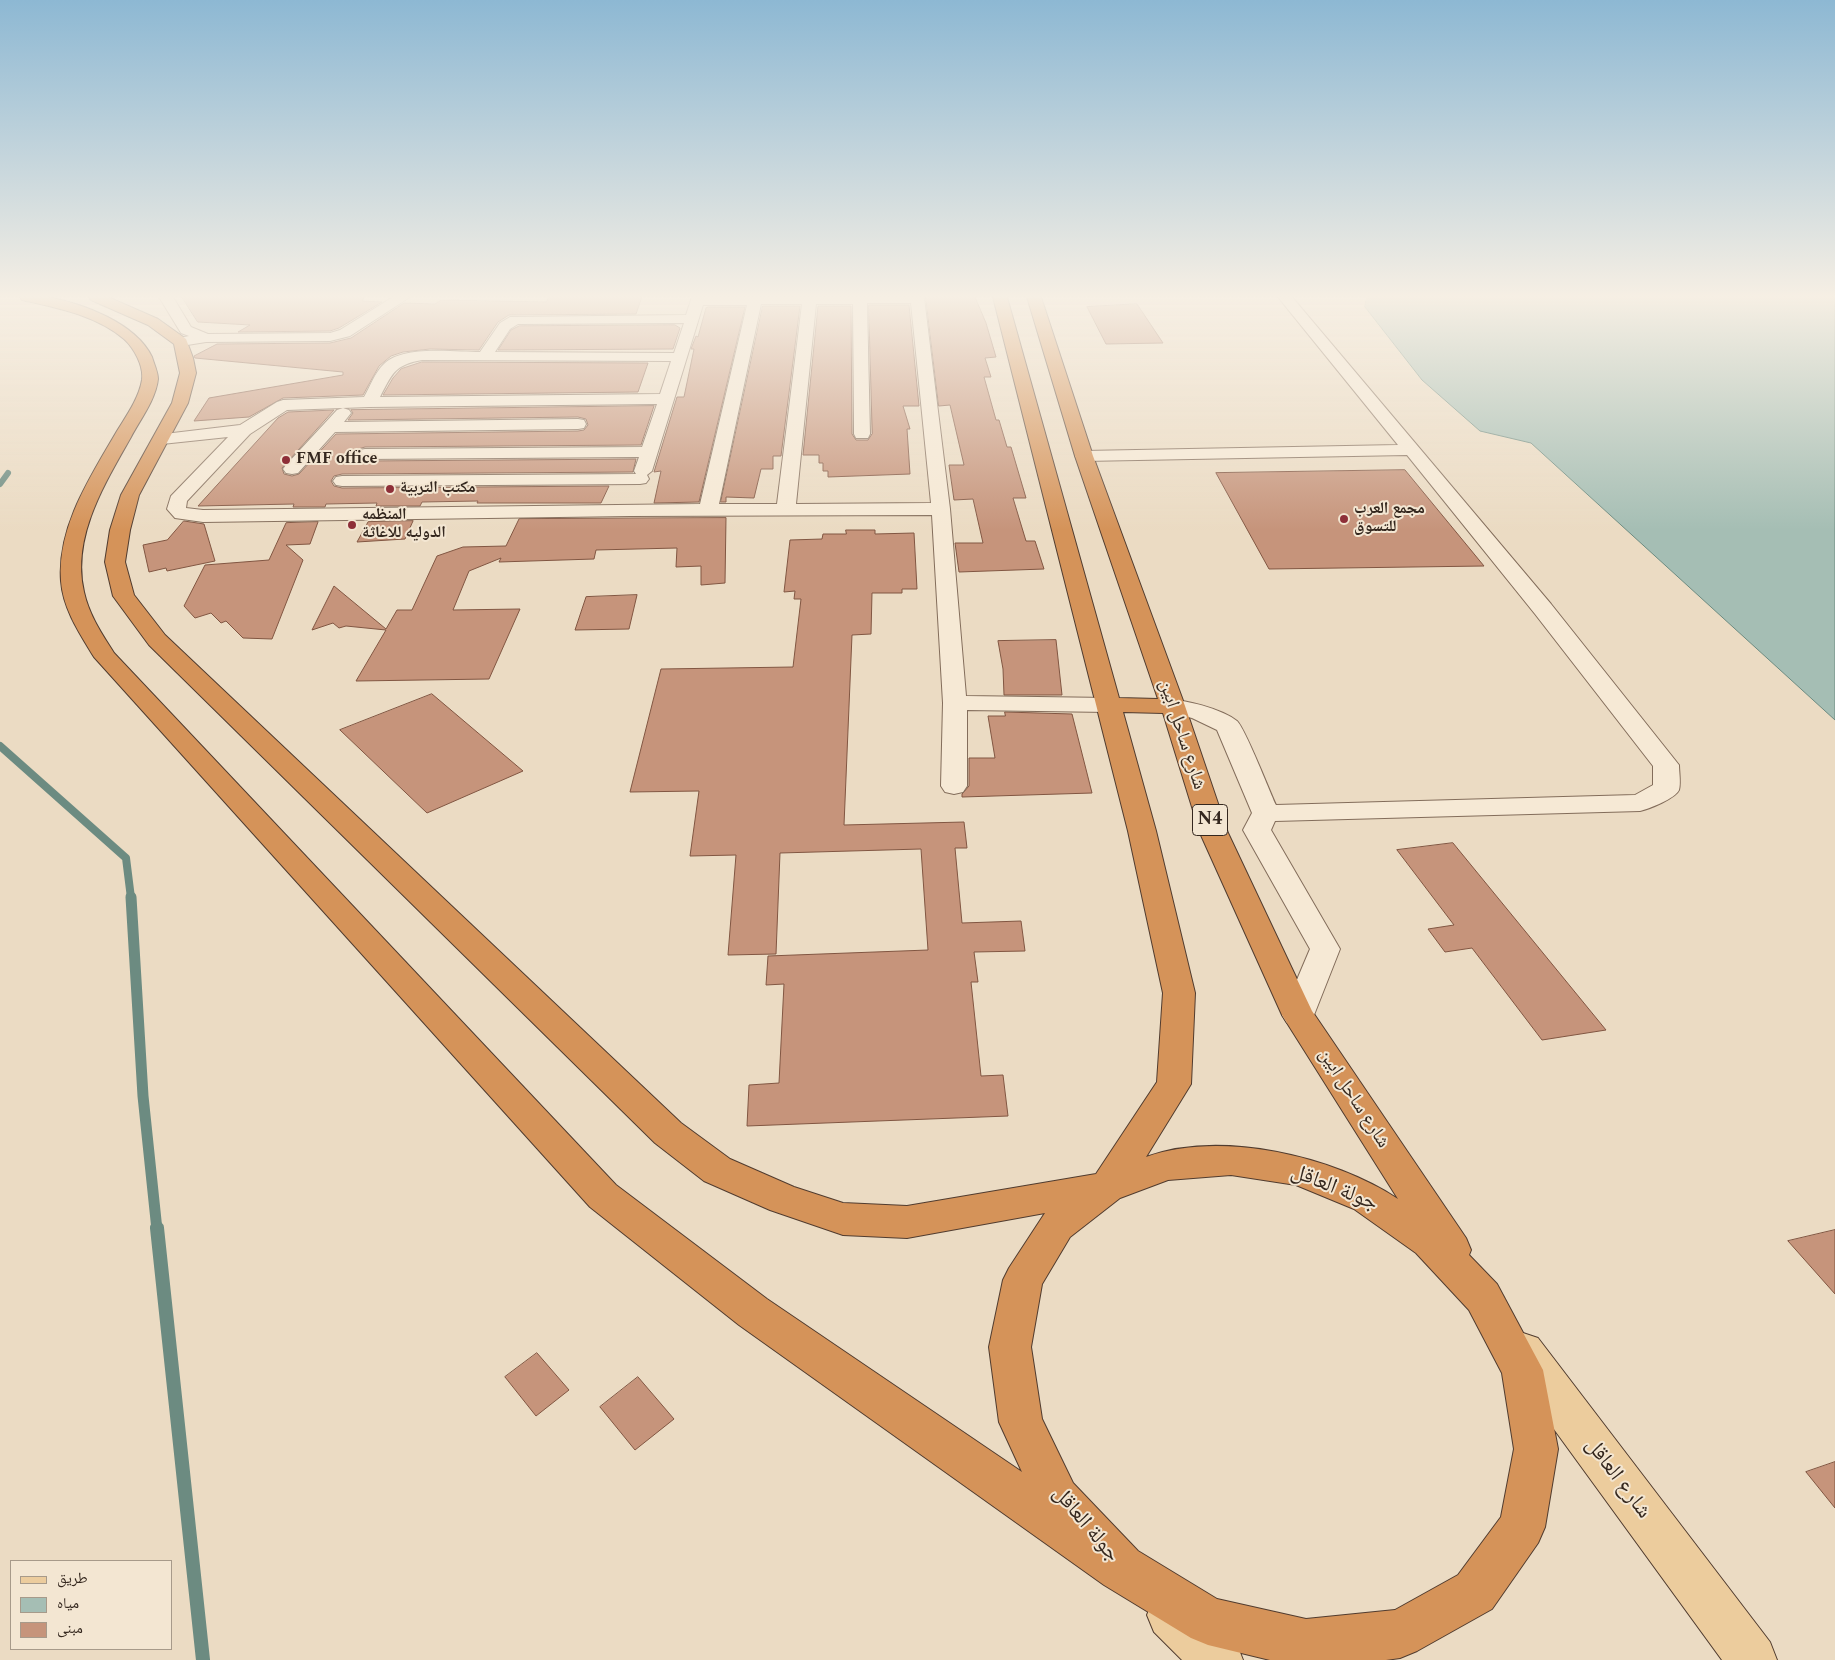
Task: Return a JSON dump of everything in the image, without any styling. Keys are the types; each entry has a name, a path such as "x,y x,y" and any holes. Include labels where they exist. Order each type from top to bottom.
{"highway":[{"path":"149,374 150,378 139,407 88,499 75,536 70,571 77,608 105,657 603,1196 753,1312 1121,1568"},
{"path":"188,374 180,403 130,495 120,530 115,562 124,596 157,640 668,1133 717,1170 783,1199 843,1219 906,1222 1107,1187 1174,1084 1180,993 1110,705 1021,374"},
{"name":"شارع ساحل ابين","path":"1058,374 1084,456 1173,706 1214,833 1298,1015 1483,1297"},
{"path":"1110,705 1173,706"},
{"name":"جولة العاقل","path":"1231,1160 1300,1171 1368,1198 1430,1241 1483,1297 1522,1370 1536,1449 1522,1527 1475,1592 1400,1634 1306,1644 1208,1620 1121,1568 1057,1499 1020,1422 1010,1347 1023,1280 1057,1226 1107,1187 1166,1165 1231,1160"}],"main road":[{"name":"شارع العاقل","path":"1483,1297 1752,1660"},
{"path":"1121,1568 1218,1660"}],"street":[{"path":"292,469 330,427 361,403 383,374"},
{"path":"630,510 674,374"},
{"path":"708,511 738,374"},
{"path":"786,509 801,374"},
{"path":"861,374 862,434"},
{"path":"926,374 941,509 955,703 954,786"},
{"path":"1266,813 1640,803 1666,789 1666,765 1543,609 1350,374"},
{"path":"666,399 282,405 244,430 178,500 176,509 182,514 203,516 630,510 941,509"},
{"path":"558,480 570,453 578,424 590,401"},
{"path":"330,427 578,424"},
{"path":"394,427 365,454 648,452"},
{"path":"162,439 244,430"},
{"path":"1084,456 1413,450"},
{"path":"342,481 640,479"},
{"path":"955,703 1110,705"},
{"path":"1173,706 1200,712 1228,726 1266,813"},
{"path":"1266,813 1257,830 1325,950 1298,1015"}],"water":[{"path":"1418,374 1835,374 1835,720 1531,443 1480,431"}],"building":[{"path":"374,374 363,395 283,398 249,417 194,421 209,398 343,375"},
{"path":"396,374 644,374 638,392 383,395"},
{"path":"689,374 729,374 699,502 654,503 661,471 654,472 677,397 684,397"},
{"path":"748,374 791,374 781,456 773,456 773,469 761,469 754,498 726,497 726,502 721,502"},
{"path":"811,374 852,374 852,434 856,440 868,440 872,434 871,374 916,374 919,406 903,406 910,429 907,429 910,474 828,477 828,471 823,471 823,463 819,463 819,455 803,455"},
{"path":"935,374 990,374 991,377 984,377 996,420 999,420 1007,447 1011,447 1026,498 1013,498 1026,541 1035,541 1044,569 959,572 955,543 983,543 973,499 954,500 949,465 964,465 950,405 939,406"},
{"path":"654,406 641,445 365,447 358,449 354,454 358,459 365,461 636,459 633,472 342,474 334,476 331,481 334,486 342,488 609,486 601,503 477,503 478,501 422,502 420,506 376,506 377,503 326,504 325,507 293,507 294,504 198,506 278,418 288,412 334,410 282,468 284,474 292,476 299,474 336,434 578,431 584,430 588,425 586,419 578,417 348,420 353,413 351,410"},
{"name":"مجمع العرب للتسوق","path":"1405,470 1484,566 1269,569 1216,473"},
{"path":"726,518 725,583 701,585 701,566 676,567 677,548 596,550 594,559 499,562 501,558 469,571 453,610 520,609 489,679 356,681 386,630 346,626 339,628 333,623 312,630 334,586 386,629 397,610 412,610 437,556 463,547 506,546 519,519"},
{"path":"184,521 204,524 215,561 167,571 166,568 149,572 143,545 167,540"},
{"path":"413,521 405,539 357,542 368,522"},
{"path":"318,522 310,544 286,545 303,560 272,639 243,638 226,621 221,623 211,613 195,618 184,606 205,565 269,560 286,523"},
{"path":"846,530 875,530 875,534 914,533 917,589 902,589 902,593 872,593 871,634 852,635 844,825 964,822 967,848 955,848 962,923 1021,921 1025,951 974,952 978,982 971,982 981,1076 1003,1075 1008,1116 747,1126 749,1085 779,1083 784,984 766,985 768,956 928,950 921,849 780,853 776,954 728,955 736,855 690,856 699,791 630,792 661,669 793,667 801,599 794,599 795,591 784,592 790,540 822,539 823,534 846,534"},
{"path":"637,595 629,629 575,630 586,597"},
{"path":"1056,640 1062,695 1004,695 1003,669 998,641"},
{"path":"432,694 523,771 427,813 340,730"},
{"path":"1005,712 1072,714 1092,793 962,797 962,794 969,786 969,758 995,758 988,716 1005,716"},
{"path":"1453,843 1606,1030 1542,1040 1472,948 1445,952 1428,929 1454,925 1397,850"},
{"path":"1835,1230 1835,1294 1788,1241"},
{"path":"537,1353 569,1390 536,1416 505,1377"},
{"path":"638,1377 674,1419 635,1450 600,1407"},
{"path":"1835,1462 1835,1508 1806,1472"}],"waterway":[{"path":"0,484 8,473"},
{"path":"0,746 126,858 131,898"},
{"path":"131,897 143,1096 157,1230"},
{"path":"157,1228 203,1660"}],"place":[{"name":"FMF office","path":"286,460"},
{"name":"مكتب التربية","path":"390,489"},
{"name":"مجمع العرب للتسوق","path":"1344,519"},
{"name":"المنظمه الدوليه للاغاثة","path":"352,525"}]}
